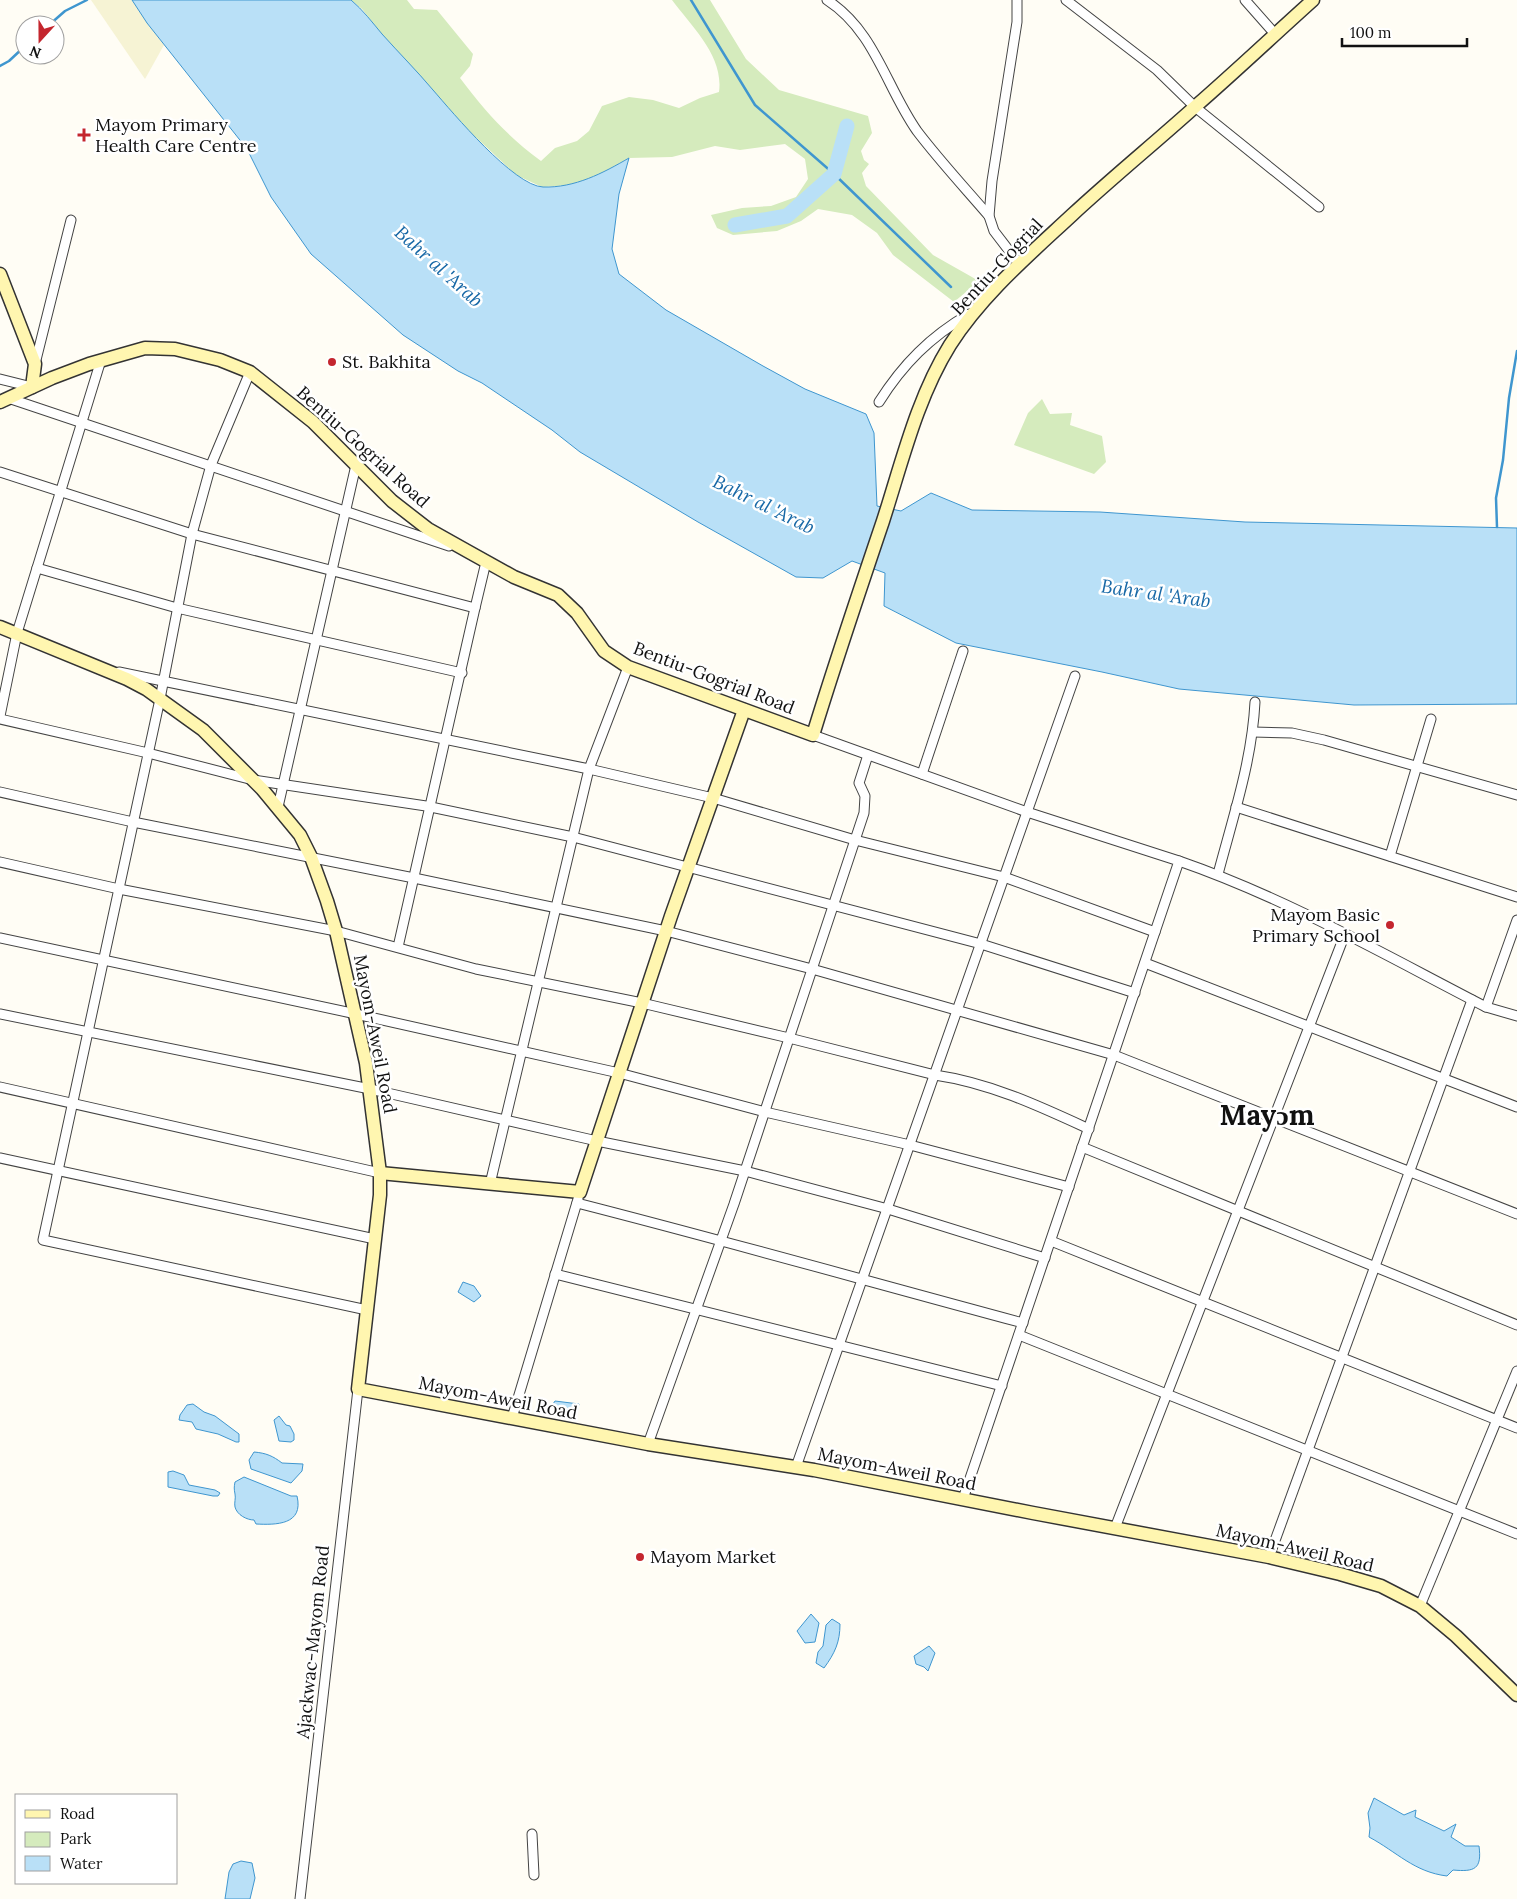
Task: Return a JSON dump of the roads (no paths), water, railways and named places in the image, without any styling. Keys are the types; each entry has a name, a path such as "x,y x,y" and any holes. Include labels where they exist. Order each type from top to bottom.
{"main road":[{"name":"Bentiu-Gogrial","path":"813,735 920,410 936,370 951,344 978,309 1020,265 1114,176 1195,107 1313,0"},
{"path":"0,274 4,292 35,364 32,387"},
{"name":"Bentiu-Gogrial Road","path":"4,400 52,378 101,360 145,348 175,349 220,360 250,372 313,422 392,501 428,529 468,552 514,577 558,595 578,613 604,651 628,667 813,735"},
{"name":"Mayom-Aweil Road","path":"0,627 146,688 203,730 278,807 300,835 310,857 336,931 356,1014 366,1062 380,1173 380,1195 358,1390 648,1444 796,1467 1269,1557 1340,1574 1381,1586 1420,1606 1456,1636 1517,1695"},
{"path":"380,1173 490,1184 578,1197 666,931 744,710"}],"street":[{"path":"827,0 860,28 917,130 988,216 994,231 1020,265"},
{"path":"988,216 1003,105 1017,22 1017,0"},
{"path":"1066,0 1157,70 1195,107 1319,207"},
{"path":"1245,0 1275,34"},
{"path":"35,364 71,220"},
{"path":"879,402 905,366 925,346 945,328 978,309"},
{"path":"101,360 17,634 0,717 253,780 430,807 573,837 981,944 1135,992"},
{"path":"250,372 211,465 192,534 164,681 43,1240 367,1310"},
{"path":"0,379 32,387"},
{"path":"4,400 211,465 468,552"},
{"path":"278,807 356,465"},
{"path":"0,472 192,534 475,608"},
{"path":"398,947 486,562"},
{"path":"38,568 177,608 462,673"},
{"path":"922,774 963,651"},
{"path":"98,667 588,769 713,798 855,840 1004,878 1155,932"},
{"path":"490,1184 588,769 628,667"},
{"path":"796,1467 1075,676"},
{"path":"1218,874 1248,764 1255,702"},
{"path":"1390,856 1431,719"},
{"path":"1253,732 1292,733 1324,740 1517,795"},
{"path":"813,735 1027,812 1218,874 1291,906 1486,1007 1517,1016"},
{"path":"648,1444 745,1171 864,813 865,796 859,783 868,755"},
{"path":"0,792 134,822 556,907 666,931 812,969 1114,1055 1517,1214"},
{"path":"1236,807 1517,897"},
{"path":"963,1499 1179,861"},
{"path":"0,862 119,889 336,931 476,969 642,1003 935,1075 957,1078 1029,1101 1089,1129"},
{"path":"1486,1007 1517,920"},
{"path":"1115,1528 1344,934"},
{"path":"0,938 356,1014 619,1073 765,1112 910,1145 1069,1187"},
{"path":"1144,963 1517,1107"},
{"path":"1269,1557 1472,1000"},
{"path":"0,1014 370,1089 506,1118 597,1141 745,1171 888,1208 1045,1258"},
{"path":"0,1087 380,1173"},
{"path":"1082,1147 1517,1325"},
{"path":"0,1158 375,1239"},
{"path":"512,1418 578,1197 862,1280 1023,1323"},
{"path":"1051,1241 1517,1428"},
{"path":"555,1274 1002,1386"},
{"path":"1019,1336 1517,1534"},
{"path":"1420,1606 1517,1371"},
{"name":"Ajackwac-Mayom Road","path":"300,1899 358,1390"},
{"path":"532,1834 534,1875"}],"water":[{"name":"Bahr al 'Arab","path":"132,0 351,0 485,147 516,175 543,187 555,187 599,174 629,158 619,194 612,249 619,274 666,310 763,366 805,389 866,414 874,433 877,506 901,511 931,493 972,510 1100,512 1245,522 1517,528 1517,704 1354,705 1179,689 956,643 884,606 885,573 852,561 823,578 796,577 580,452 552,430 482,383 458,371 403,335 311,254 271,197 247,149 147,23"},
{"path":"463,1282 474,1286 481,1296 474,1302 458,1292"},
{"path":"555,1401 579,1404 577,1412 567,1415 557,1412 551,1407"},
{"path":"193,1404 204,1412 215,1416 239,1434 239,1442 218,1434 196,1429 192,1422 179,1420 187,1405"},
{"path":"279,1416 286,1425 290,1426 294,1434 294,1440 291,1442 279,1441 274,1420"},
{"path":"254,1452 269,1455 282,1463 303,1464 302,1471 291,1483 251,1469 249,1460"},
{"path":"173,1471 184,1475 189,1485 215,1490 220,1493 218,1496 213,1496 168,1487 168,1472"},
{"path":"244,1477 291,1496 297,1496 298,1506 296,1513 287,1521 272,1524 256,1524 254,1520 243,1516 235,1507 234,1488 235,1482"},
{"path":"811,1614 819,1623 815,1642 805,1643 797,1631"},
{"path":"832,1619 840,1624 839,1636 834,1652 824,1668 816,1663 818,1652 823,1646 826,1625"},
{"path":"929,1646 935,1653 928,1671 916,1664 914,1656"},
{"path":"1374,1798 1404,1815 1416,1810 1415,1817 1444,1831 1456,1824 1451,1837 1465,1846 1479,1846 1478,1864 1472,1869 1453,1870 1447,1876 1435,1874 1406,1861 1369,1837 1368,1813"},
{"path":"241,1861 252,1863 255,1878 250,1899 225,1899 229,1872 233,1864"}],"waterway":[{"path":"60,15 87,0"},
{"path":"691,0 755,105 834,174 951,287"},
{"path":"0,66 15,55"},
{"path":"735,225 787,216 834,174 847,126"},
{"path":"1497,527 1496,498 1503,460 1509,398 1517,351"}],"place":[{"name":"Mayom Primary Health Care Centre","path":"84,135"},
{"name":"St. Bakhita","path":"332,362"},
{"name":"Mayom Basic Primary School","path":"1390,925"},
{"name":"Mayom Market","path":"640,1557"}],"district":[{"name":"Mayɔm","path":"1267,1115"}]}
